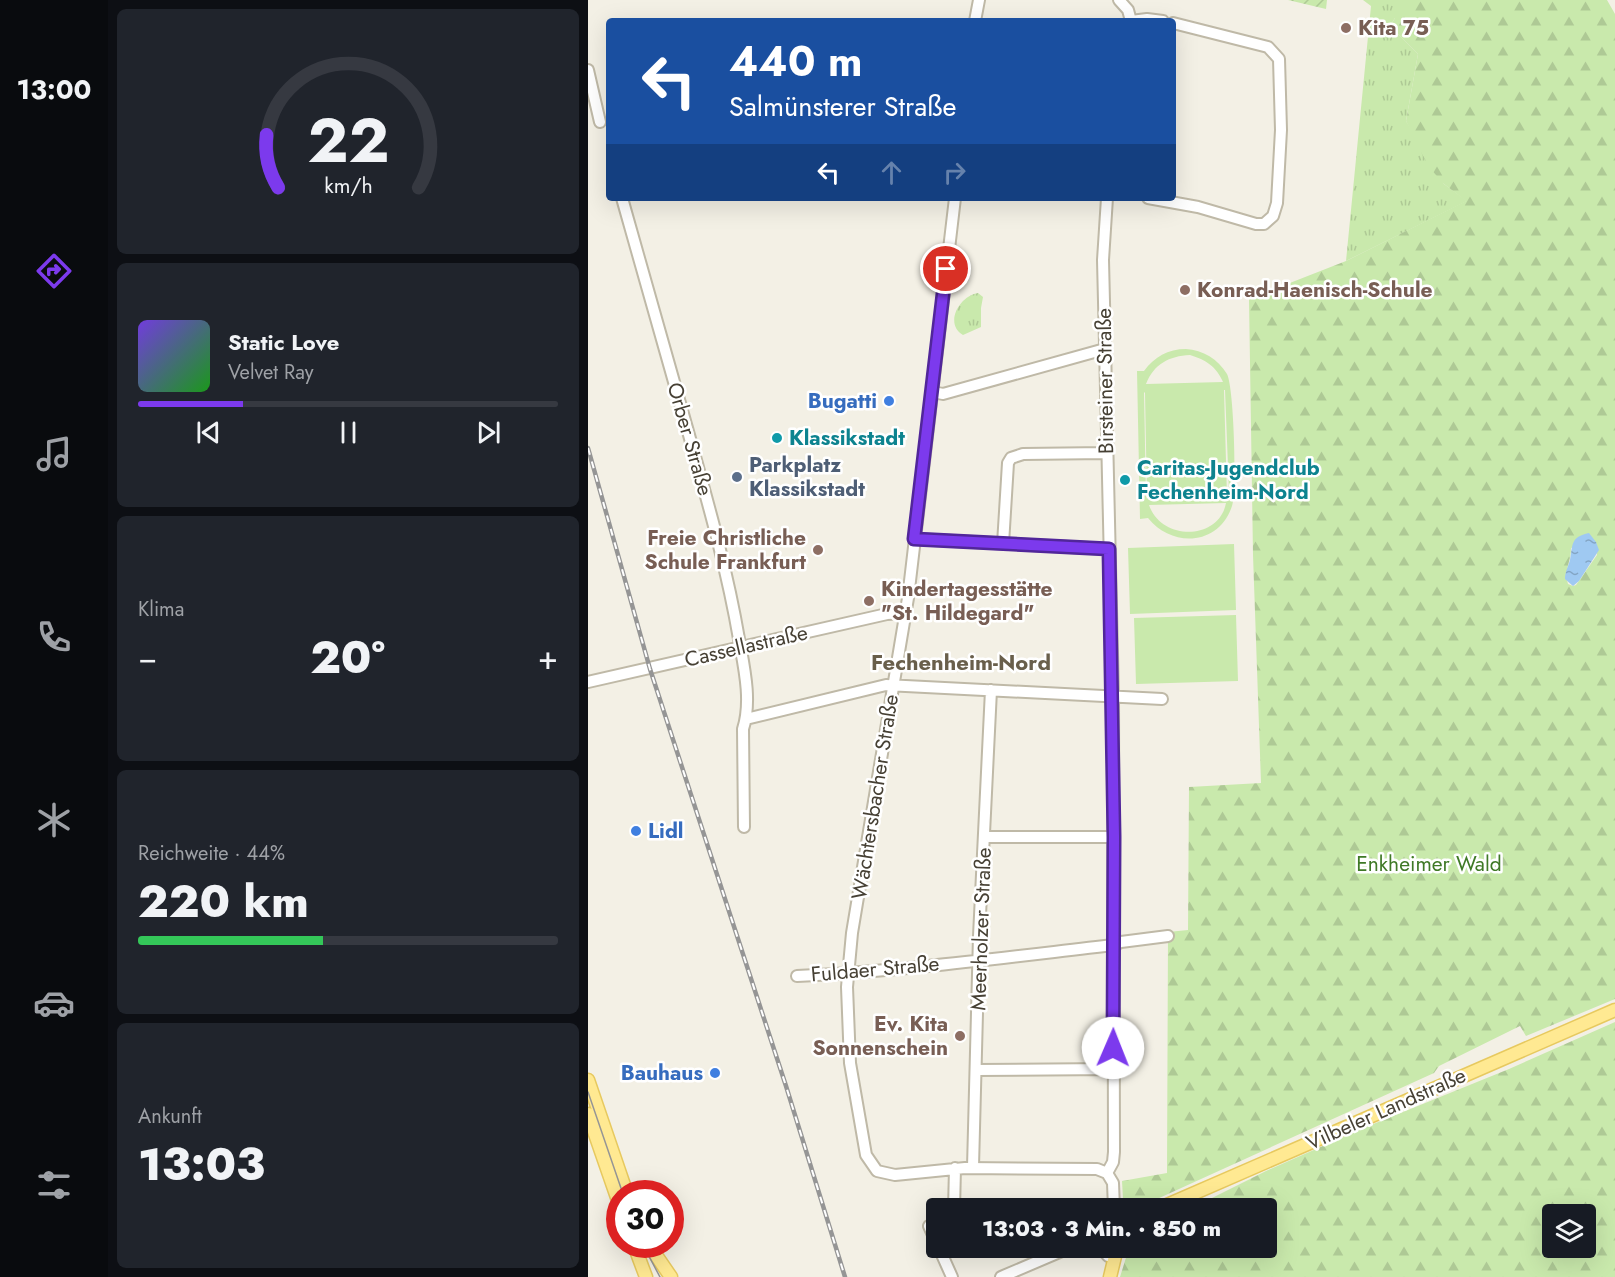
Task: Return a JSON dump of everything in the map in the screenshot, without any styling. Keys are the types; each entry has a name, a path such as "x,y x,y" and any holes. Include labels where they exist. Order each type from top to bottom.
{"main road":[{"name":"Vilbeler Landstraße","path":"1183,1198 1615,1010"},
{"path":"588,1080 622,1180"},
{"path":"588,1114 611,1180"},
{"path":"639,1258 646,1277"},
{"path":"658,1258 671,1277"},
{"path":"1104,1277 1109,1258"},
{"path":"1110,1277 1111,1258"}],"street":[{"path":"976,18 979,0"},
{"path":"1119,0 1128,10 1130,18"},
{"path":"1165,201 1198,207 1256,224 1264,224 1273,216 1277,203 1281,135 1279,58 1268,47 1176,24"},
{"path":"588,70 600,122"},
{"name":"Orber Straße","path":"622,201 718,539 741,648 746,689 746,719 743,729 744,827"},
{"name":"Wächtersbacher Straße","path":"955,201 905,613 852,933 848,973 848,1039 858,1116 868,1161 877,1171 895,1175 955,1168"},
{"name":"Birsteiner Straße","path":"1107,201 1103,260 1114,837 1114,1152 1111,1167 1107,1173 1112,1179 1113,1198"},
{"path":"933,393 943,394 1105,349"},
{"path":"1004,544 1008,464 1011,458 1023,454 1106,453"},
{"path":"914,539 1109,549"},
{"name":"Cassellastraße","path":"588,682 887,614 905,613"},
{"path":"746,719 886,685 1162,699"},
{"name":"Meerholzer Straße","path":"973,1167 979,960 991,690"},
{"path":"984,837 1114,837"},
{"name":"Fuldaer Straße","path":"797,976 979,960 1114,945 1121,942 1168,936"},
{"path":"976,1070 1113,1069"},
{"path":"954,1198 955,1168 1096,1169 1107,1173"},
{"path":"943,1258 952,1277"},
{"path":"1001,1277 1046,1258"}],"green space":[{"path":"1288,0 1327,0 1326,9"},
{"path":"1363,0 1395,0 1395,18 1390,26 1418,54 1406,121 1444,184 1467,201 1346,261 1371,6"},
{"name":"Enkheimer Wald","path":"1395,0 1607,0 1615,14 1615,999 1526,1036 1520,1026 1439,1066 1434,1073 1159,1198 1123,1198 1122,1181 1167,1173 1168,932 1188,930 1189,787 1261,783 1253,555 1249,299 1346,261 1466,201 1444,184 1428,166 1406,121 1418,54 1390,26 1395,18","holes":["1596,542 1597,555 1576,585 1568,584 1567,574 1571,548"]},
{"path":"978,293 983,297 981,327 963,335 957,330 955,324 956,311 965,299"},
{"path":"1186,349 1204,353 1215,360 1227,374 1233,418 1234,497 1232,506 1226,519 1217,529 1194,538 1182,538 1169,534 1158,528 1148,518 1140,519 1137,371 1144,371 1152,362 1173,350","holes":["1190,355 1206,362 1214,368 1223,382 1146,384 1153,371 1163,362","1224,390 1229,492 1227,497","1144,392 1147,499 1146,496","1226,503 1221,515 1213,524 1202,530 1189,532 1165,525 1155,517 1149,505"]},
{"path":"1234,544 1236,610 1130,614 1128,548"},
{"path":"1236,615 1238,681 1136,684 1134,618"},
{"path":"1615,1022 1615,1277 1120,1277 1126,1258 1277,1258 1277,1198 1212,1198 1266,1171 1366,1127 1509,1069"}],"water":[{"path":"1589,533 1599,550 1579,581 1573,586 1565,579 1572,546 1575,539"}],"tram line":[{"path":"588,1092 618,1180"},
{"path":"650,1258 660,1277"}],"railway":[{"path":"588,448 650,669 786,1086 845,1277"}],"place":[{"name":"Kita 75","path":"1346,28"},
{"name":"Konrad-Haenisch-Schule","path":"1185,290"},
{"name":"Bugatti","path":"889,401"},
{"name":"Klassikstadt","path":"777,438"},
{"name":"Parkplatz Klassikstadt","path":"737,477"},
{"name":"Caritas-Jugendclub Fechenheim-Nord","path":"1125,480"},
{"name":"Freie Christliche Schule Frankfurt","path":"818,550"},
{"name":"Kindertagesstätte \"St. Hildegard\"","path":"869,601"},
{"name":"Lidl","path":"636,831"},
{"name":"Ev. Kita Sonnenschein","path":"960,1036"},
{"name":"Bauhaus","path":"715,1073"}],"district":[{"name":"Fechenheim-Nord","path":"961,662"}],"route":[{"path":"946,269 914,539 1109,549 1113,696 1113,1048"}]}
